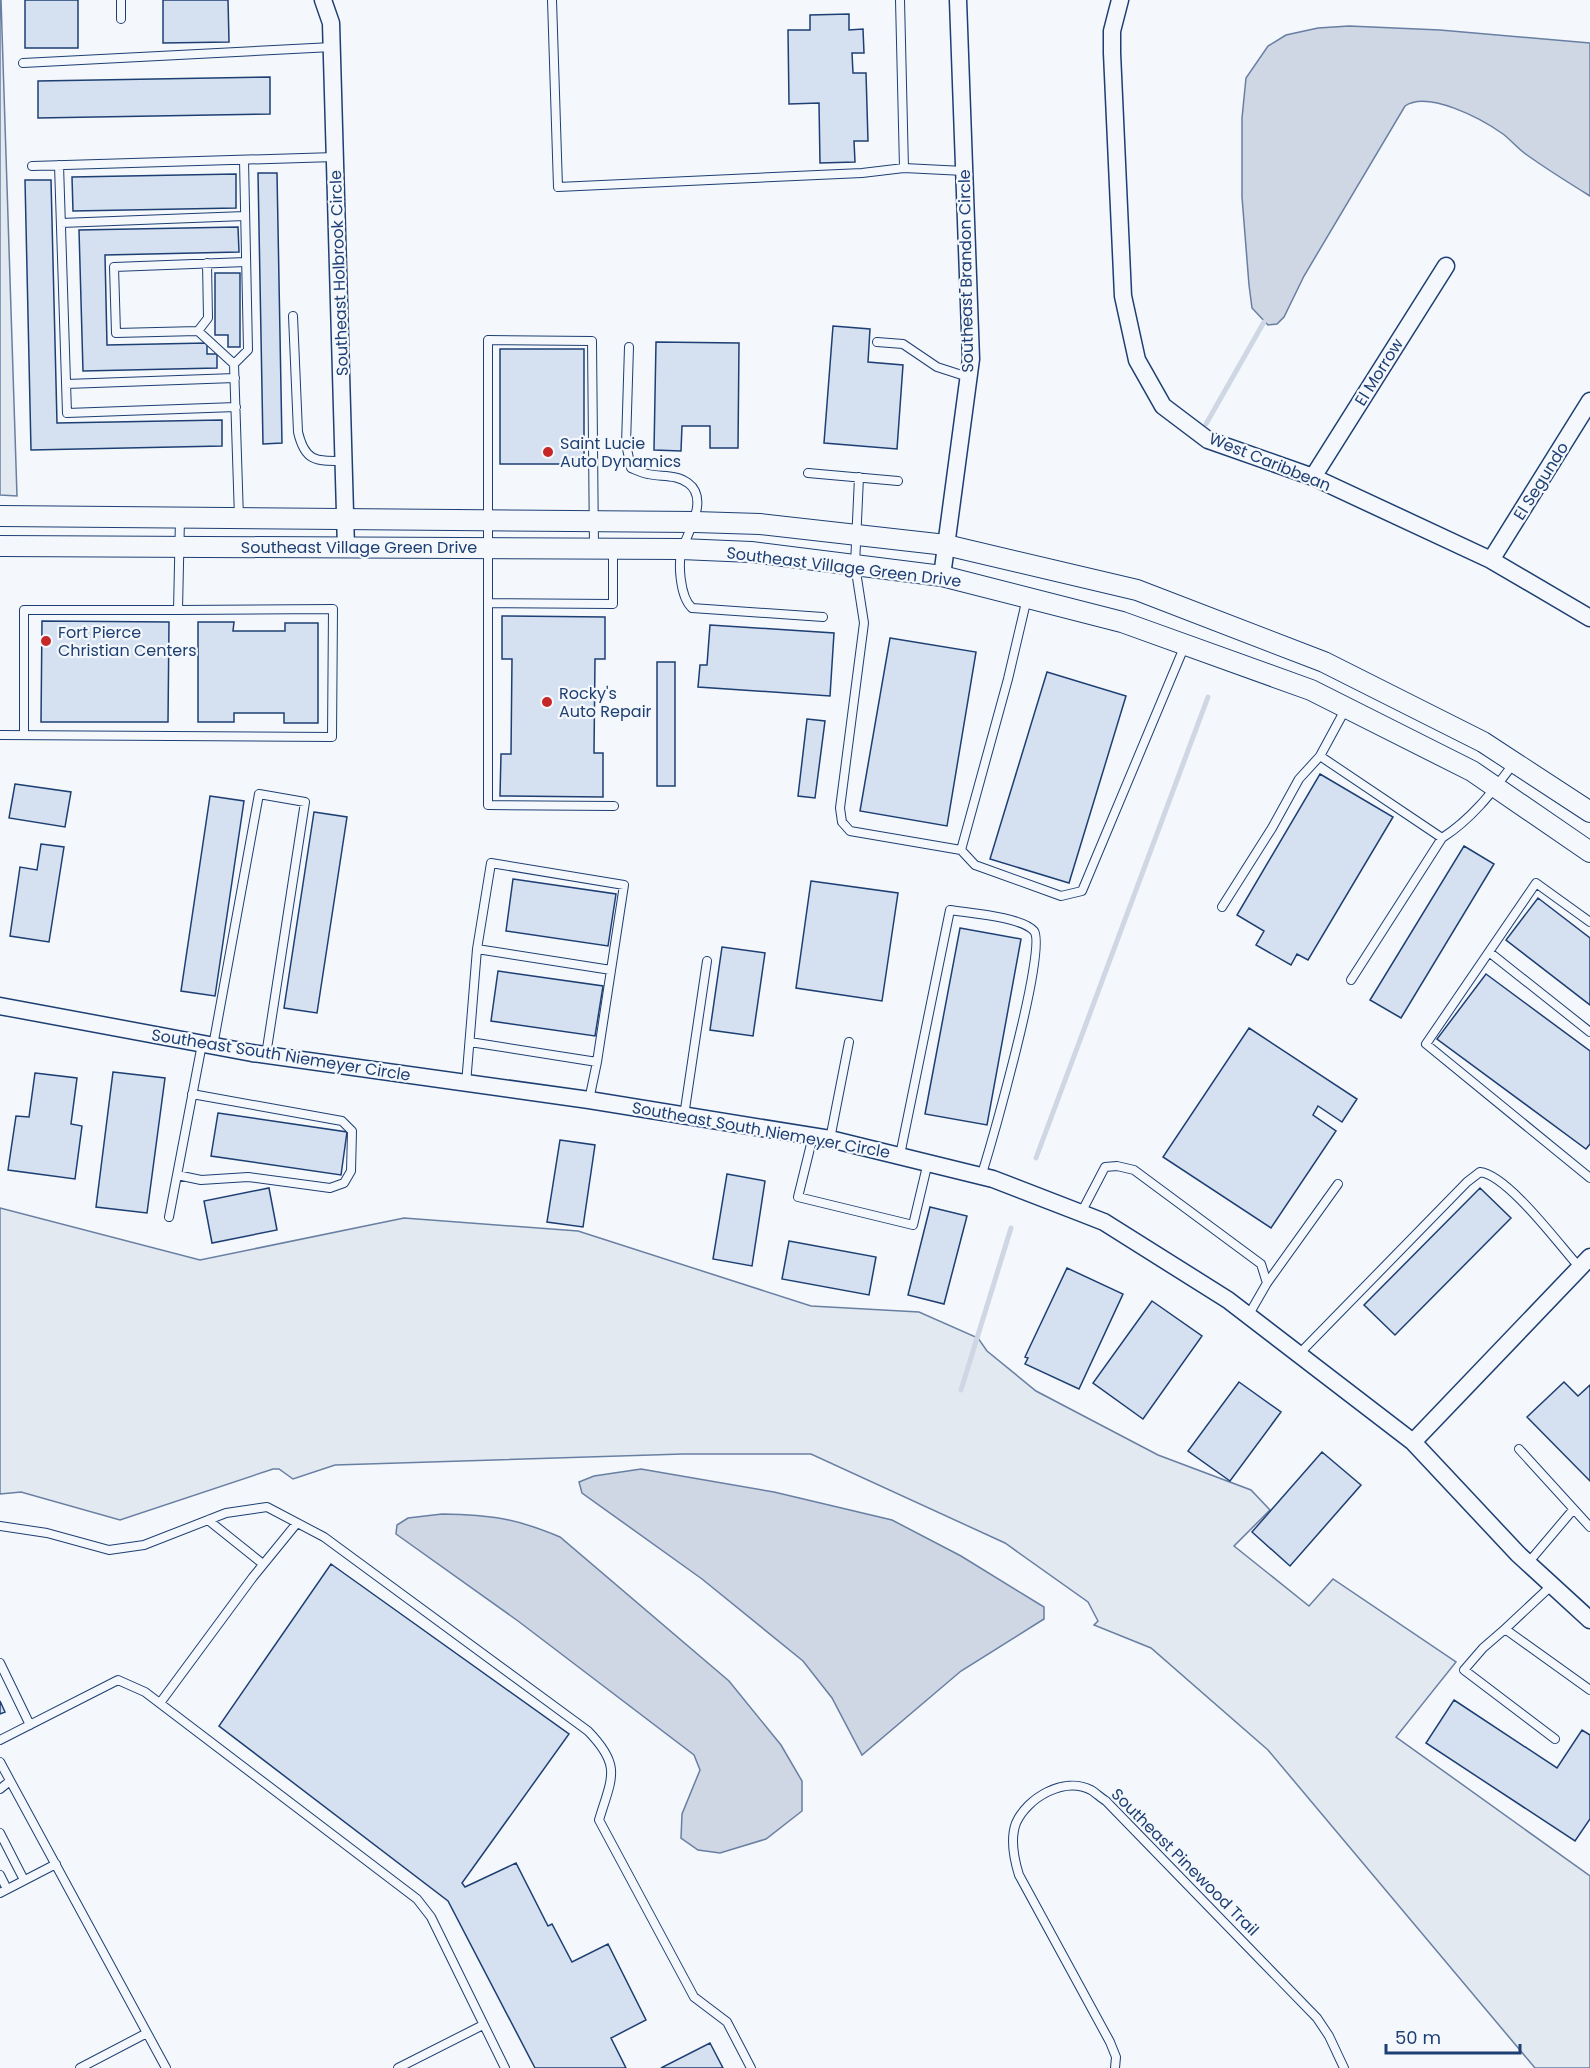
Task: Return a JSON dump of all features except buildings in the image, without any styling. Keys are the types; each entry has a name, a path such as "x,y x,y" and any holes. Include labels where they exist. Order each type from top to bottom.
{"street":[{"name":"Southeast Holbrook Circle","path":"322,0 331,23 346,461 346,548"},
{"name":"Southeast Brandon Circle","path":"942,576 971,359 958,0"},
{"name":"West Caribbean","path":"1120,0 1112,31 1112,53 1123,285 1137,360 1163,406 1208,440 1312,477 1491,560 1590,618"},
{"name":"El Morrow","path":"1312,477 1446,266"},
{"name":"El Segundo","path":"1491,560 1590,401"},
{"name":"Southeast Village Green Drive","path":"0,516 594,519 695,522 760,524 946,545 1137,590 1324,662 1483,742 1590,812"},
{"name":"Southeast Village Green Drive","path":"0,546 681,549 751,552 942,576 1122,622 1311,690 1472,771 1590,852"},
{"name":"Southeast South Niemeyer Circle","path":"0,1006 266,1055 465,1085 589,1100 821,1138 993,1179 1104,1222 1248,1316 1413,1442 1528,1563 1590,1620"},
{"path":"1413,1442 1585,1263"}],"lane":[{"path":"121,0 121,19"},
{"path":"552,0 558,187 862,173 904,168 964,171"},
{"path":"900,0 904,168"},
{"path":"23,63 332,47"},
{"path":"32,166 335,157"},
{"path":"234,364 248,350 244,160"},
{"path":"59,165 67,413 236,407"},
{"path":"61,223 245,216"},
{"path":"239,518 234,364 198,331 116,333 114,267 246,262"},
{"path":"198,331 208,318 207,263"},
{"path":"293,316 298,432 302,448 307,456 316,460 346,461"},
{"path":"489,603 613,604 603,547 594,519 592,341 488,340 488,806 614,806"},
{"path":"877,342 903,344 937,367 968,377"},
{"path":"629,347 626,444 630,468 647,474 673,476 689,483 696,495 695,522 681,549 681,593 686,602 692,608 823,617"},
{"path":"66,384 235,378"},
{"path":"808,472 898,481"},
{"path":"859,477 855,565 864,623 840,808 842,822 850,831 961,850 975,865 1061,896 1082,891 1185,645"},
{"path":"178,610 180,518"},
{"path":"961,850 1008,679 1027,598"},
{"path":"0,735 332,737 333,609 24,610 24,735"},
{"path":"1222,907 1272,828 1299,779 1320,756 1347,708"},
{"path":"1320,756 1442,838"},
{"path":"1351,980 1442,838 1465,824 1514,762"},
{"path":"170,1217 192,1094 207,1045 259,794 305,802 266,1055"},
{"path":"465,1085 471,1042 477,950 491,863 624,885 589,1100"},
{"path":"1588,1172 1426,1044 1536,883 1590,922"},
{"path":"900,1155 950,910 1019,923 1034,932 1037,940 1033,971 1002,1110 981,1177"},
{"path":"477,950 611,970"},
{"path":"1489,951 1590,1032"},
{"path":"684,1116 707,961"},
{"path":"849,1041 821,1138 798,1197 913,1225 928,1162"},
{"path":"471,1042 597,1062"},
{"path":"177,1175 201,1180 248,1177 330,1188 344,1183 351,1171 352,1131 342,1121 192,1094"},
{"path":"1080,1213 1105,1167 1117,1166 1134,1170 1261,1264 1267,1283"},
{"path":"1299,1354 1467,1182 1480,1172 1488,1173 1504,1185 1585,1263"},
{"path":"1248,1316 1267,1283 1338,1184"},
{"path":"1519,1449 1572,1511 1590,1527"},
{"path":"0,1526 47,1533 109,1550 144,1545 226,1513 267,1507 324,1537 588,1731 606,1750 612,1775 599,1820 694,1997 727,2022 750,2068"},
{"path":"1528,1563 1572,1511"},
{"path":"208,1521 263,1564"},
{"path":"160,1703 297,1522"},
{"path":"1552,1585 1483,1648 1464,1670 1554,1738"},
{"path":"1505,1629 1590,1690"},
{"path":"0,1663 30,1725"},
{"path":"0,1740 118,1680 132,1684 417,1899 432,1917 505,2068"},
{"path":"0,1762 166,2068"},
{"path":"0,1789 10,1781"},
{"name":"Southeast Pinewood Trail","path":"1115,2068 1116,2057 1110,2042 1018,1875 1014,1859 1016,1824 1026,1809 1047,1791 1074,1785 1091,1790 1106,1802 1317,2018 1329,2036 1344,2068"},
{"path":"0,1833 24,1880"},
{"path":"0,1875 4,1891 56,1864"},
{"path":"398,2068 483,2025"},
{"path":"80,2068 147,2033"}],"shaded area":[{"path":"1,0 17,496 0,495"},
{"path":"1349,26 1440,30 1590,43 1590,196 1535,161 1503,134 1469,114 1441,104 1427,102 1415,102 1405,106 1304,276 1284,317 1277,324 1268,325 1252,308 1249,285 1242,197 1242,118 1246,78 1268,46 1286,35 1318,28"},
{"path":"0,1208 200,1260 404,1218 578,1231 811,1306 919,1312 978,1338 987,1351 1036,1391 1158,1455 1251,1490 1270,1510 1234,1546 1309,1606 1333,1579 1456,1662 1396,1737 1590,1876 1590,2068 1535,2068 1268,1750 1151,1648 1094,1625 1098,1621 1088,1602 1005,1543 811,1454 683,1454 335,1465 293,1479 279,1469 273,1469 120,1520 21,1492 0,1494"},
{"path":"641,1469 774,1492 892,1520 961,1556 1044,1607 1044,1619 961,1671 862,1755 832,1698 803,1661 702,1579 582,1493 579,1482 594,1476"},
{"path":"442,1514 503,1519 560,1537 729,1681 781,1745 802,1781 802,1811 766,1839 720,1853 698,1850 681,1838 682,1814 700,1770 694,1755 518,1621 396,1534 397,1525 408,1518"}],"waterway":[{"path":"1206,424 1264,322"},
{"path":"1036,1158 1208,697"},
{"path":"961,1390 1011,1228"}],"place":[{"name":"Saint Lucie Auto Dynamics","path":"548,452"},
{"name":"Fort Pierce Christian Centers","path":"46,641"},
{"name":"Rocky's Auto Repair","path":"547,702"}]}
